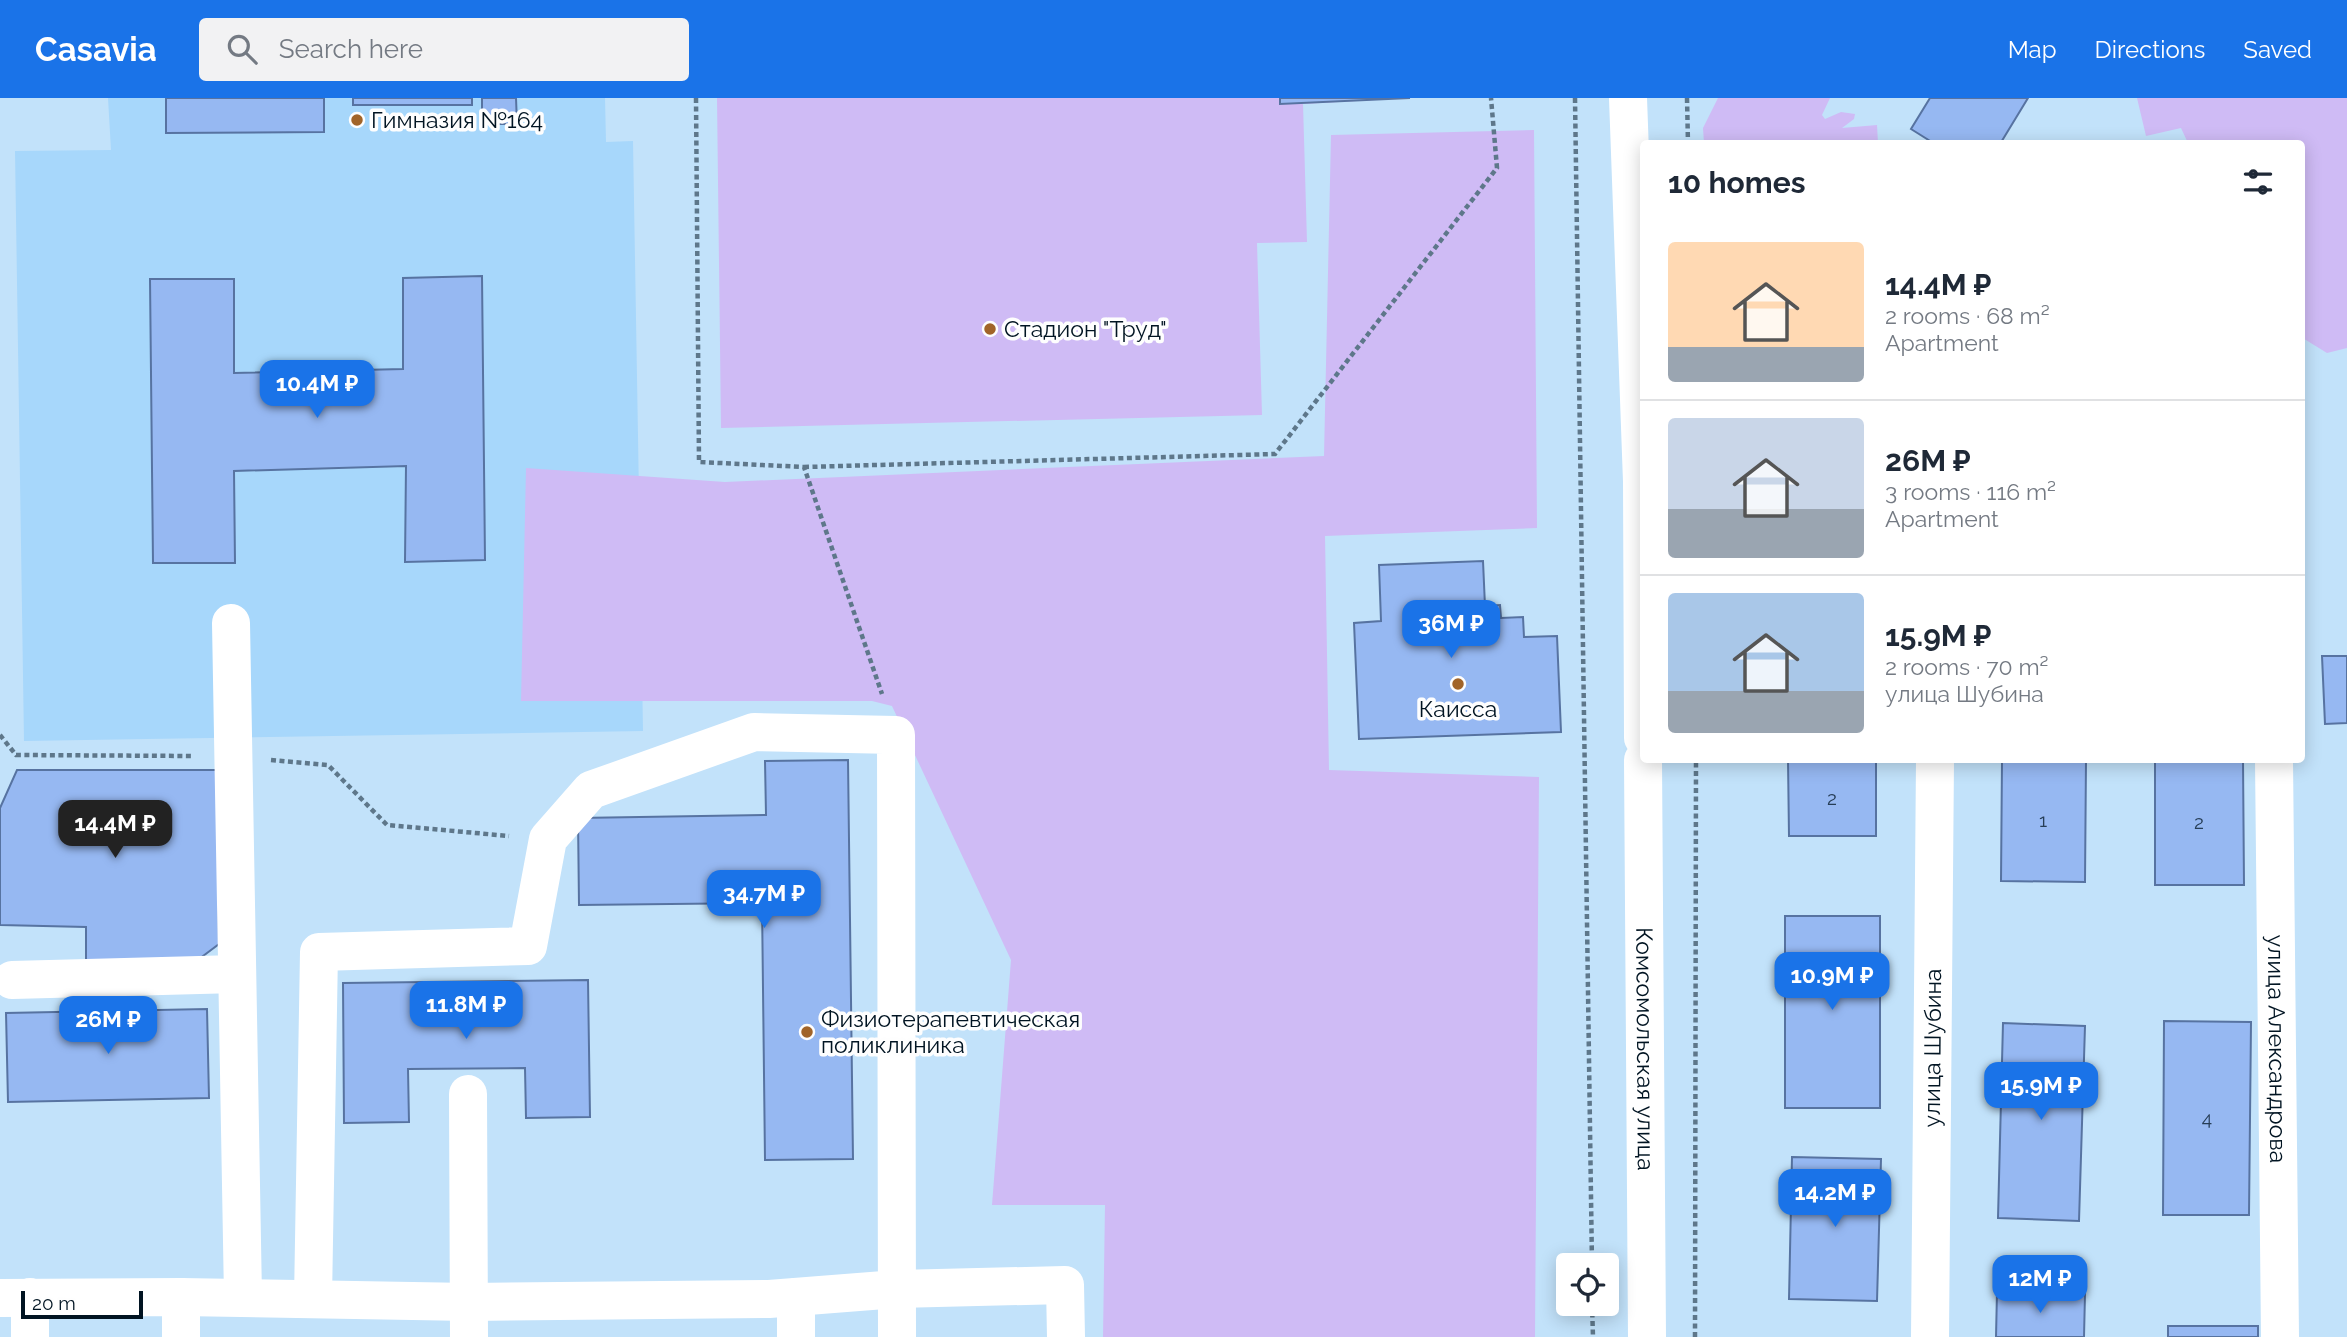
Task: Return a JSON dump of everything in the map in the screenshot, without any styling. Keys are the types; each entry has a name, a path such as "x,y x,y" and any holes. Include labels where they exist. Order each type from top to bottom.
{"street":[{"path":"1628,98 1640,426"},
{"path":"231,623 243,1297"},
{"path":"313,1299 319,952 528,946 548,839 591,790 754,732 896,735 897,1337"},
{"name":"Комсомольская улица","path":"1643,763 1647,1337"},
{"name":"улица Шубина","path":"1930,1337 1936,763"},
{"name":"улица Александрова","path":"2274,763 2280,1337"},
{"path":"12,980 237,974"},
{"path":"468,1094 469,1319"},
{"path":"30,1337 15,1298 313,1299 469,1319 897,1289 1065,1285 1066,1337"},
{"path":"181,1297 181,1337"},
{"path":"796,1297 796,1337"}],"path":[{"path":"696,98 699,462 804,467 1275,454 1497,168 1491,98"},
{"path":"1574,98 1592,1253"},
{"path":"1687,98 1688,140"},
{"path":"804,467 896,735"},
{"path":"1695,1337 1696,763"},
{"path":"1592,1316 1593,1337"}],"shaded area":[{"path":"108,98 605,98 606,142 633,141 643,731 24,741 15,151 111,150"},
{"name":"Стадион \"Труд\"","path":"717,98 1410,98 1303,104 1307,242 1257,243 1262,415 721,428"},
{"path":"1718,98 1830,98 1822,115 1825,119 1841,112 1855,114 1854,119 1842,128 1877,125 1878,140 1704,140 1703,128"},
{"path":"2137,98 2347,98 2347,348 2327,353 2305,339 2305,140 2187,140 2181,128 2146,136"},
{"path":"1534,130 1537,528 1325,536 1329,770 1539,777 1535,1337 1103,1337 1105,1205 992,1205 1011,960 892,706 872,701 521,701 526,468 725,482 1324,456 1331,135"}],"building":[{"path":"166,98 324,98 324,132 166,133"},
{"path":"353,98 472,98 472,105 353,105"},
{"path":"482,98 516,98 517,124 482,124"},
{"path":"1280,98 1410,98 1280,104"},
{"path":"1930,98 2028,98 2002,140 1929,140 1911,129"},
{"path":"482,276 485,560 405,562 406,466 234,471 235,563 153,563 150,279 234,279 234,373 403,369 403,278"},
{"name":"Каисса","path":"1483,561 1485,606 1500,605 1501,618 1523,617 1524,637 1557,636 1561,732 1359,739 1354,623 1381,621 1379,565"},
{"path":"2322,656 2347,656 2347,723 2325,724"},
{"name":"Физиотерапевтическая поликлиника","path":"848,760 853,1159 765,1160 762,903 579,905 578,818 766,815 765,761"},
{"path":"1788,763 1876,763 1876,836 1789,836"},
{"path":"2002,763 2086,763 2085,882 2001,881"},
{"path":"2155,763 2243,763 2244,885 2155,885"},
{"path":"17,770 217,770 219,944 195,962 86,962 86,927 0,925 0,808"},
{"path":"1785,916 1880,916 1880,1108 1785,1108"},
{"path":"588,980 590,1117 526,1118 525,1068 408,1069 409,1122 344,1123 343,983"},
{"path":"207,1009 209,1098 8,1102 6,1013"},
{"path":"2164,1021 2251,1022 2249,1215 2163,1215"},
{"path":"2003,1023 2085,1026 2079,1221 1998,1218"},
{"path":"1792,1157 1881,1159 1877,1301 1789,1299"},
{"path":"1997,1292 2085,1294 2084,1337 1996,1337"},
{"path":"2168,1326 2258,1326 2258,1337 2168,1337"}],"place":[{"name":"Гимназия №164","path":"357,120"},
{"name":"Стадион \"Труд\"","path":"990,329"},
{"name":"Каисса","path":"1458,684"},
{"name":"Физиотерапевтическая поликлиника","path":"807,1032"}]}
